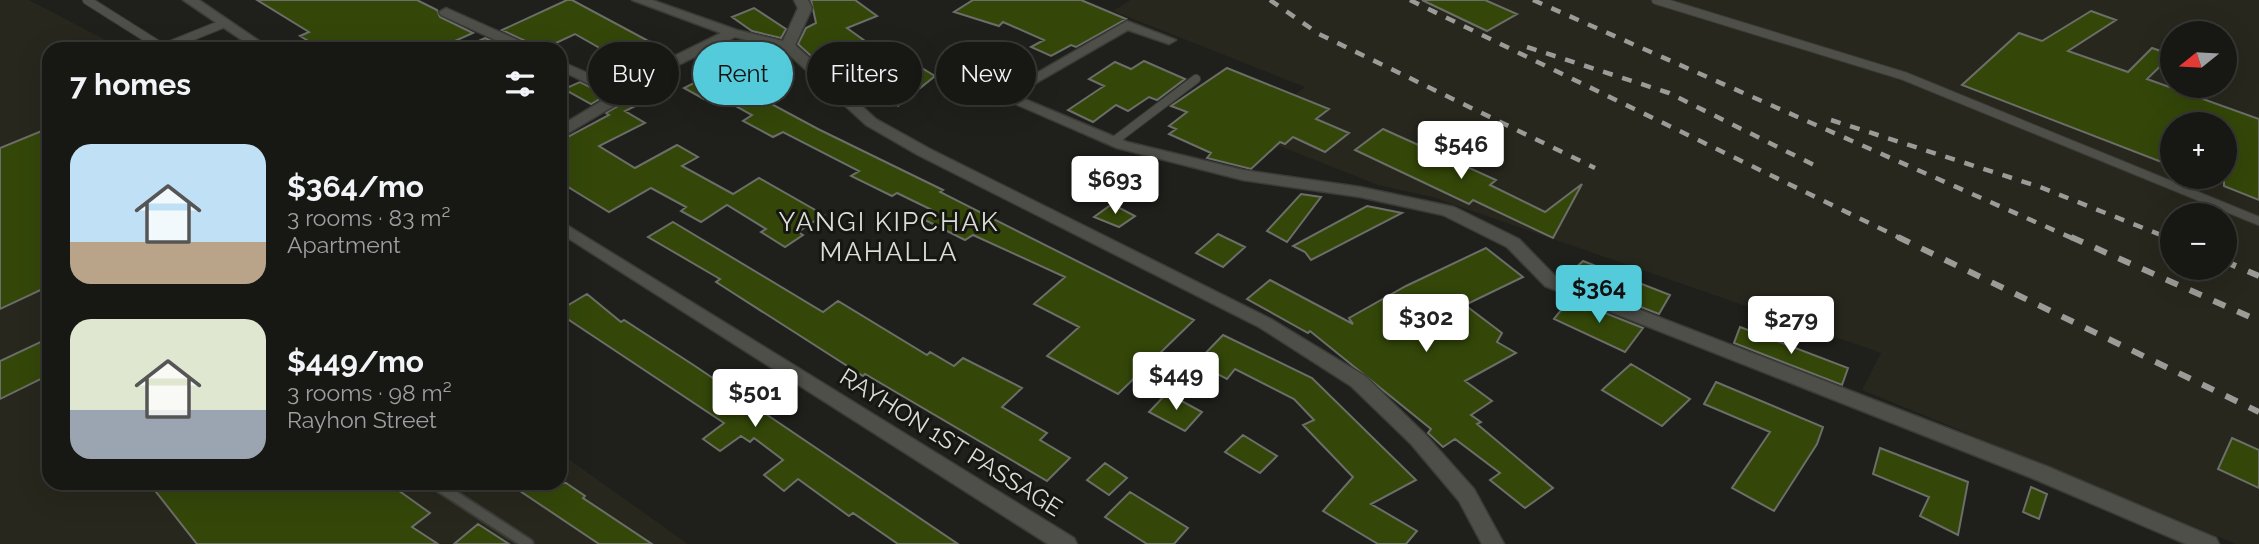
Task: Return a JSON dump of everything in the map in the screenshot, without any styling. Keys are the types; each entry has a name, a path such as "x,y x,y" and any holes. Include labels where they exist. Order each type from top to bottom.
{"street":[{"path":"190,0 254,42"},
{"path":"639,0 733,33 771,42"},
{"path":"790,42 805,8 801,0"},
{"path":"446,12 511,42"},
{"path":"1169,40 1127,25 1004,96 1114,141 1243,175 1360,192 1448,211 1513,243 1551,282 2039,472 2208,544"},
{"path":"679,60 733,33"},
{"path":"793,51 849,103 889,134 1265,323 1358,381 1418,439 1467,495 1493,544"},
{"path":"567,68 588,78"},
{"path":"567,130 606,105"},
{"name":"RAYHON 1ST PASSAGE","path":"567,230 1066,544"}],"lane":[{"path":"87,0 154,42"},
{"path":"1656,0 1904,76 2259,221"},
{"path":"178,42 225,23"},
{"path":"1114,141 1196,79"},
{"path":"445,490 528,544"}],"shaded area":[{"path":"0,0 29,0 110,42 42,42 42,490 567,490 567,458 688,544 0,544"},
{"path":"1130,0 2259,0 2259,544 2236,544 1862,390 1881,353 1432,197 1378,185 1244,132 1305,87 1113,11"}],"building":[{"path":"257,0 417,0 437,10 440,17 473,33 453,42 310,42 300,36 309,32"},
{"path":"572,0 650,42 589,42 575,34 558,42 528,42 502,30"},
{"path":"811,0 855,0 877,16 847,28 867,42 807,42 807,52 798,44 806,28 816,23"},
{"path":"973,0 1081,0 1126,19 1076,47 1071,45 1051,56 1036,49 1036,44 1044,40 1003,22 999,26 954,12"},
{"path":"1422,0 1485,0 1517,14 1487,31"},
{"path":"754,8 786,29 781,38 752,31 732,17"},
{"path":"2091,11 2116,20 2068,51 2128,72 2152,48 2160,51 2160,67 2147,79 2160,84 2160,98 2200,98 2259,119 2259,200 2232,189 2237,189 2237,112 2160,112 2160,161 1962,85 2019,33 2042,41"},
{"path":"485,38 494,42 476,42"},
{"path":"1144,61 1185,79 1157,100 1149,97 1128,111 1116,105 1093,122 1068,110 1104,86 1089,79 1115,62 1131,69"},
{"path":"922,68 935,76 922,87"},
{"path":"1227,68 1329,109 1316,119 1349,133 1325,152 1293,137 1285,144 1280,142 1251,169 1207,158 1211,153 1169,134 1176,129 1169,126 1187,112 1171,106"},
{"path":"580,82 588,86 588,102 567,91 567,88"},
{"path":"693,84 693,93 684,88"},
{"path":"637,105 625,111 645,123 599,146 635,168 677,145 698,157 682,166 733,194 759,178 824,215 798,232 803,235 785,247 761,232 766,229 727,205 701,222 681,211 686,207 651,188 609,212 567,186 567,137 609,115 606,113 618,106"},
{"path":"734,105 773,105 1194,320 1118,394 1047,356 1079,327 1034,304 1065,277 973,235 965,240 923,219 934,211 897,193 892,196 851,176 859,171 783,132 773,137 743,121 752,115"},
{"path":"1383,129 1496,180 1490,185 1545,212 1582,184 1553,238 1473,200 1469,204 1355,150"},
{"path":"42,131 42,289 0,309 0,148"},
{"path":"1301,194 1321,197 1287,242 1267,231"},
{"path":"1112,204 1135,216 1119,227 1094,217"},
{"path":"1367,206 1402,213 1311,260 1305,252 1293,246"},
{"path":"673,222 823,312 838,301 927,355 930,352 954,366 963,358 1022,388 1002,407 1047,433 1040,440 1070,458 1047,481 865,374 863,376 716,282 720,279 648,237"},
{"path":"1218,234 1245,247 1223,267 1196,253"},
{"path":"1486,248 1523,277 1465,305 1502,333 1497,342 1516,353 1465,381 1492,401 1471,415 1481,422 1477,424 1553,488 1525,508 1490,480 1500,473 1455,439 1443,447 1428,433 1431,429 1310,331 1308,333 1247,299 1270,280 1353,324 1349,318 1406,286"},
{"path":"1583,261 1670,295 1659,314 1565,278"},
{"path":"587,294 621,322 624,320 695,366 958,544 898,544 853,513 849,516 798,479 784,491 764,475 783,460 754,438 750,442 741,436 720,451 703,439 724,423 567,319 567,306"},
{"path":"1570,299 1643,328 1625,352 1554,319"},
{"path":"1740,327 1848,368 1842,385 1734,343"},
{"path":"1223,335 1312,378 1416,480 1371,504 1417,531 1406,544 1378,544 1323,511 1353,477 1303,425 1314,420 1294,399 1235,369 1227,379 1196,363"},
{"path":"42,341 42,378 0,399 0,361"},
{"path":"1631,364 1690,399 1662,426 1602,390"},
{"path":"1716,382 1823,427 1817,444 1774,511 1732,488 1770,432 1704,404"},
{"path":"1167,393 1202,412 1185,431 1149,412"},
{"path":"1243,435 1277,456 1260,473 1225,452"},
{"path":"2232,438 2259,450 2259,488 2218,469"},
{"path":"1880,448 1968,482 1958,535 1920,516 1929,497 1873,474"},
{"path":"1105,463 1127,478 1109,495 1087,480"},
{"path":"567,484 585,496 583,498 652,544 599,544 518,490 567,490"},
{"path":"2031,487 2047,494 2039,519 2023,512"},
{"path":"155,490 398,490 430,513 412,527 438,544 197,544"},
{"path":"1130,492 1188,528 1174,544 1147,544 1105,517"},
{"path":"478,524 509,544 454,544"}],"railway":[{"path":"1270,0 1319,34 1595,168"},
{"path":"1410,0 1902,239"},
{"path":"1533,0 2074,239"},
{"path":"1527,47 1669,93 1818,167"},
{"path":"1831,120 2040,187 2160,235"},
{"path":"1898,237 2259,412"},
{"path":"2071,237 2259,321"},
{"path":"2237,267 2259,276"}],"district":[{"name":"YANGI KIPCHAK MAHALLA","path":"889,237"}]}
